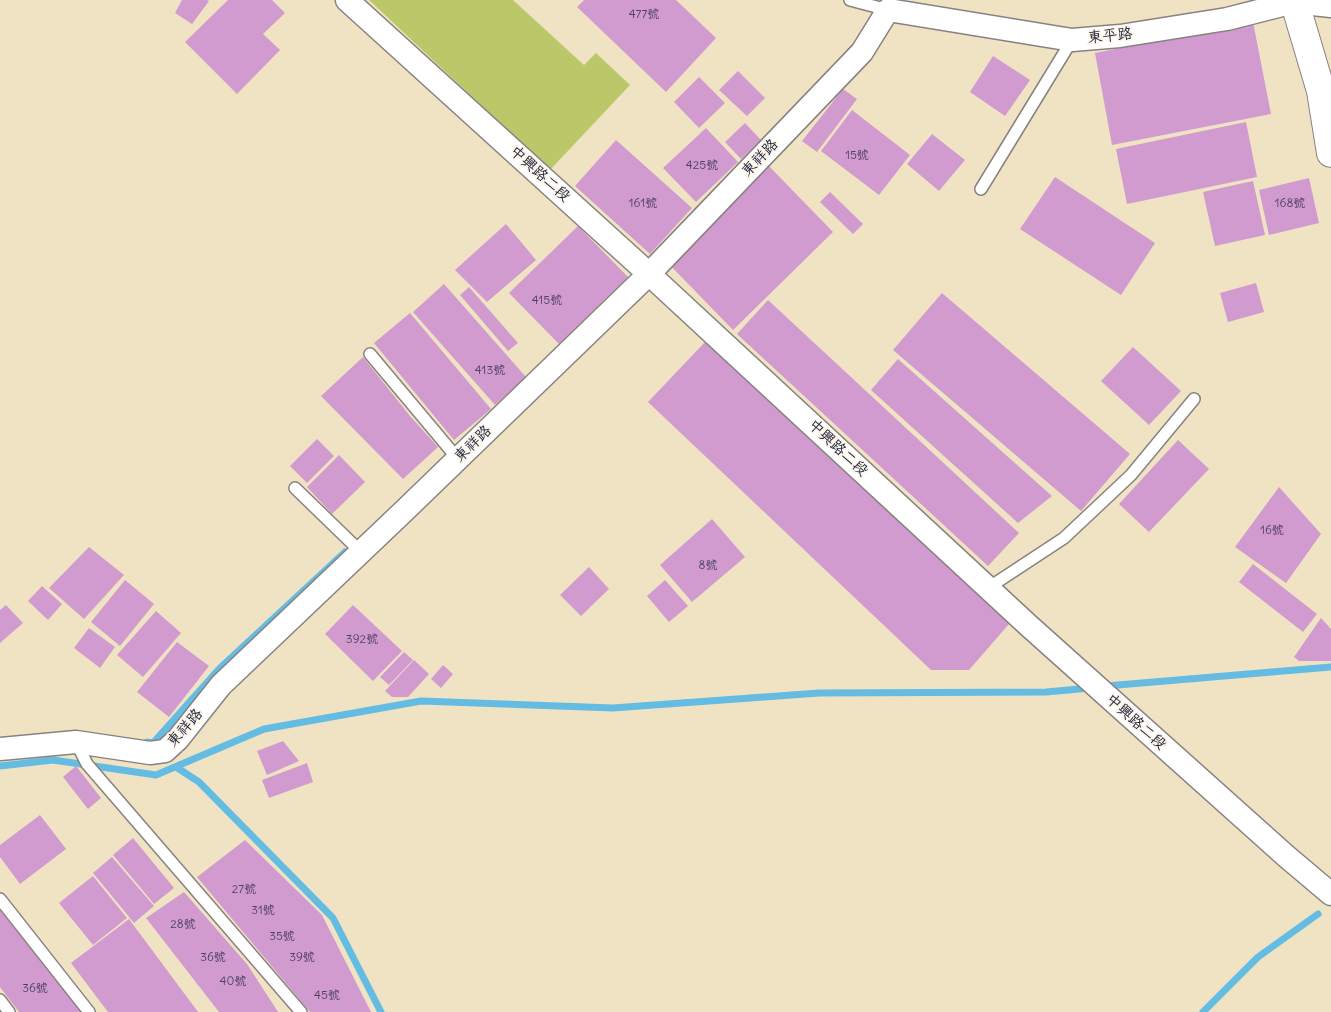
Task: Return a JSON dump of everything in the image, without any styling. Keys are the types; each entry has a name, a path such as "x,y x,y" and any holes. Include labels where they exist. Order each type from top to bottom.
{"main road":[{"path":"1294,1 1321,91 1331,153"}],"street":[{"name":"中興路二段","path":"347,0 649,274 988,588 1331,894"},
{"name":"東平路","path":"888,10 1072,40 1120,36 1227,19 1294,1 1331,6"},
{"name":"東祥路","path":"0,749 76,742 150,753 165,751 178,739 221,685 354,545 458,459 649,274 862,52 888,10"}],"lane":[{"path":"850,0 888,10"},
{"path":"981,189 1072,40"},
{"path":"370,354 458,459"},
{"path":"988,588 1064,538 1131,475 1194,399"},
{"path":"295,488 354,545"},
{"path":"76,742 87,764 301,1012"},
{"path":"0,899 89,1012"},
{"path":"0,1000 9,1012"}],"green space":[{"path":"369,0 513,0 584,65 596,53 630,85 550,170"}],"building":[{"path":"182,0 209,1 192,24 175,13"},
{"path":"228,0 272,0 285,13 263,34 280,50 237,94 185,42"},
{"path":"584,0 676,0 716,38 666,92 577,7"},
{"path":"1253,22 1271,114 1112,145 1095,53"},
{"path":"993,56 1030,80 1005,116 970,92"},
{"path":"738,71 765,98 747,116 719,90"},
{"path":"699,77 725,103 699,128 674,102"},
{"path":"843,89 857,99 817,152 802,141"},
{"path":"852,110 910,155 879,195 821,151"},
{"path":"1246,122 1257,177 1127,204 1116,149"},
{"path":"745,123 761,140 741,159 725,142"},
{"path":"706,128 738,162 696,202 663,168"},
{"path":"932,134 965,160 939,191 907,164"},
{"path":"616,140 692,208 650,254 575,186"},
{"path":"766,163 833,232 733,330 665,260"},
{"path":"1055,177 1155,243 1121,295 1020,229"},
{"path":"1309,178 1319,223 1269,235 1259,190"},
{"path":"1253,181 1265,235 1215,246 1203,192"},
{"path":"830,192 863,224 853,234 820,202"},
{"path":"506,224 536,260 487,302 455,270"},
{"path":"578,226 628,277 559,344 509,293"},
{"path":"1256,283 1264,312 1228,322 1220,293"},
{"path":"444,284 526,377 495,405 413,312"},
{"path":"469,287 518,343 508,351 460,295"},
{"path":"942,293 1130,454 1081,511 893,350"},
{"path":"768,300 1019,533 988,566 737,334"},
{"path":"410,313 491,409 454,440 374,343"},
{"path":"706,341 1009,624 969,670 931,670 648,402"},
{"path":"1133,347 1181,391 1149,425 1101,381"},
{"path":"363,357 410,416 438,447 403,479 321,396"},
{"path":"898,359 1052,496 1018,523 871,390"},
{"path":"317,439 334,456 307,483 290,466"},
{"path":"1178,440 1209,469 1149,532 1119,504"},
{"path":"339,455 365,482 332,514 307,487"},
{"path":"1279,487 1321,534 1286,583 1235,547"},
{"path":"712,519 745,557 692,602 660,565"},
{"path":"89,547 124,575 84,619 49,588"},
{"path":"1253,564 1317,614 1303,632 1239,582"},
{"path":"589,567 609,589 581,616 560,595"},
{"path":"125,580 154,604 120,646 91,622"},
{"path":"665,580 688,606 669,622 647,596"},
{"path":"42,586 62,604 48,620 28,601"},
{"path":"6,605 23,623 0,643 0,610"},
{"path":"353,605 402,651 373,681 325,634"},
{"path":"156,611 181,633 143,677 117,655"},
{"path":"1321,618 1331,629 1331,661 1299,661 1294,657"},
{"path":"89,628 115,647 100,668 74,648"},
{"path":"177,642 209,666 169,717 137,692"},
{"path":"404,652 413,660 389,685 380,677"},
{"path":"414,660 429,674 408,697 392,697 385,691"},
{"path":"443,665 453,674 441,688 431,679"},
{"path":"283,741 299,761 267,775 257,751"},
{"path":"307,763 313,782 269,798 262,780"},
{"path":"76,766 101,798 88,809 63,777"},
{"path":"40,815 66,849 20,884 0,857 0,845"},
{"path":"133,838 174,888 154,904 113,855"},
{"path":"245,840 322,915 371,1012 310,1012 197,877"},
{"path":"112,857 154,906 134,923 93,873"},
{"path":"93,876 127,918 93,945 59,903"},
{"path":"184,892 247,964 278,1012 219,1012 146,918"},
{"path":"0,899 86,1012 19,1012 0,987"},
{"path":"129,919 198,1012 108,1012 71,963"}],"waterway":[{"path":"147,742 153,743 219,669 345,552"},
{"path":"1106,686 1331,667"},
{"path":"0,766 53,760 156,775 264,729 421,701 613,708 819,693 1046,692 1090,688"},
{"path":"176,767 199,782 333,918 381,1012"},
{"path":"1203,1012 1258,957 1318,914"}]}
